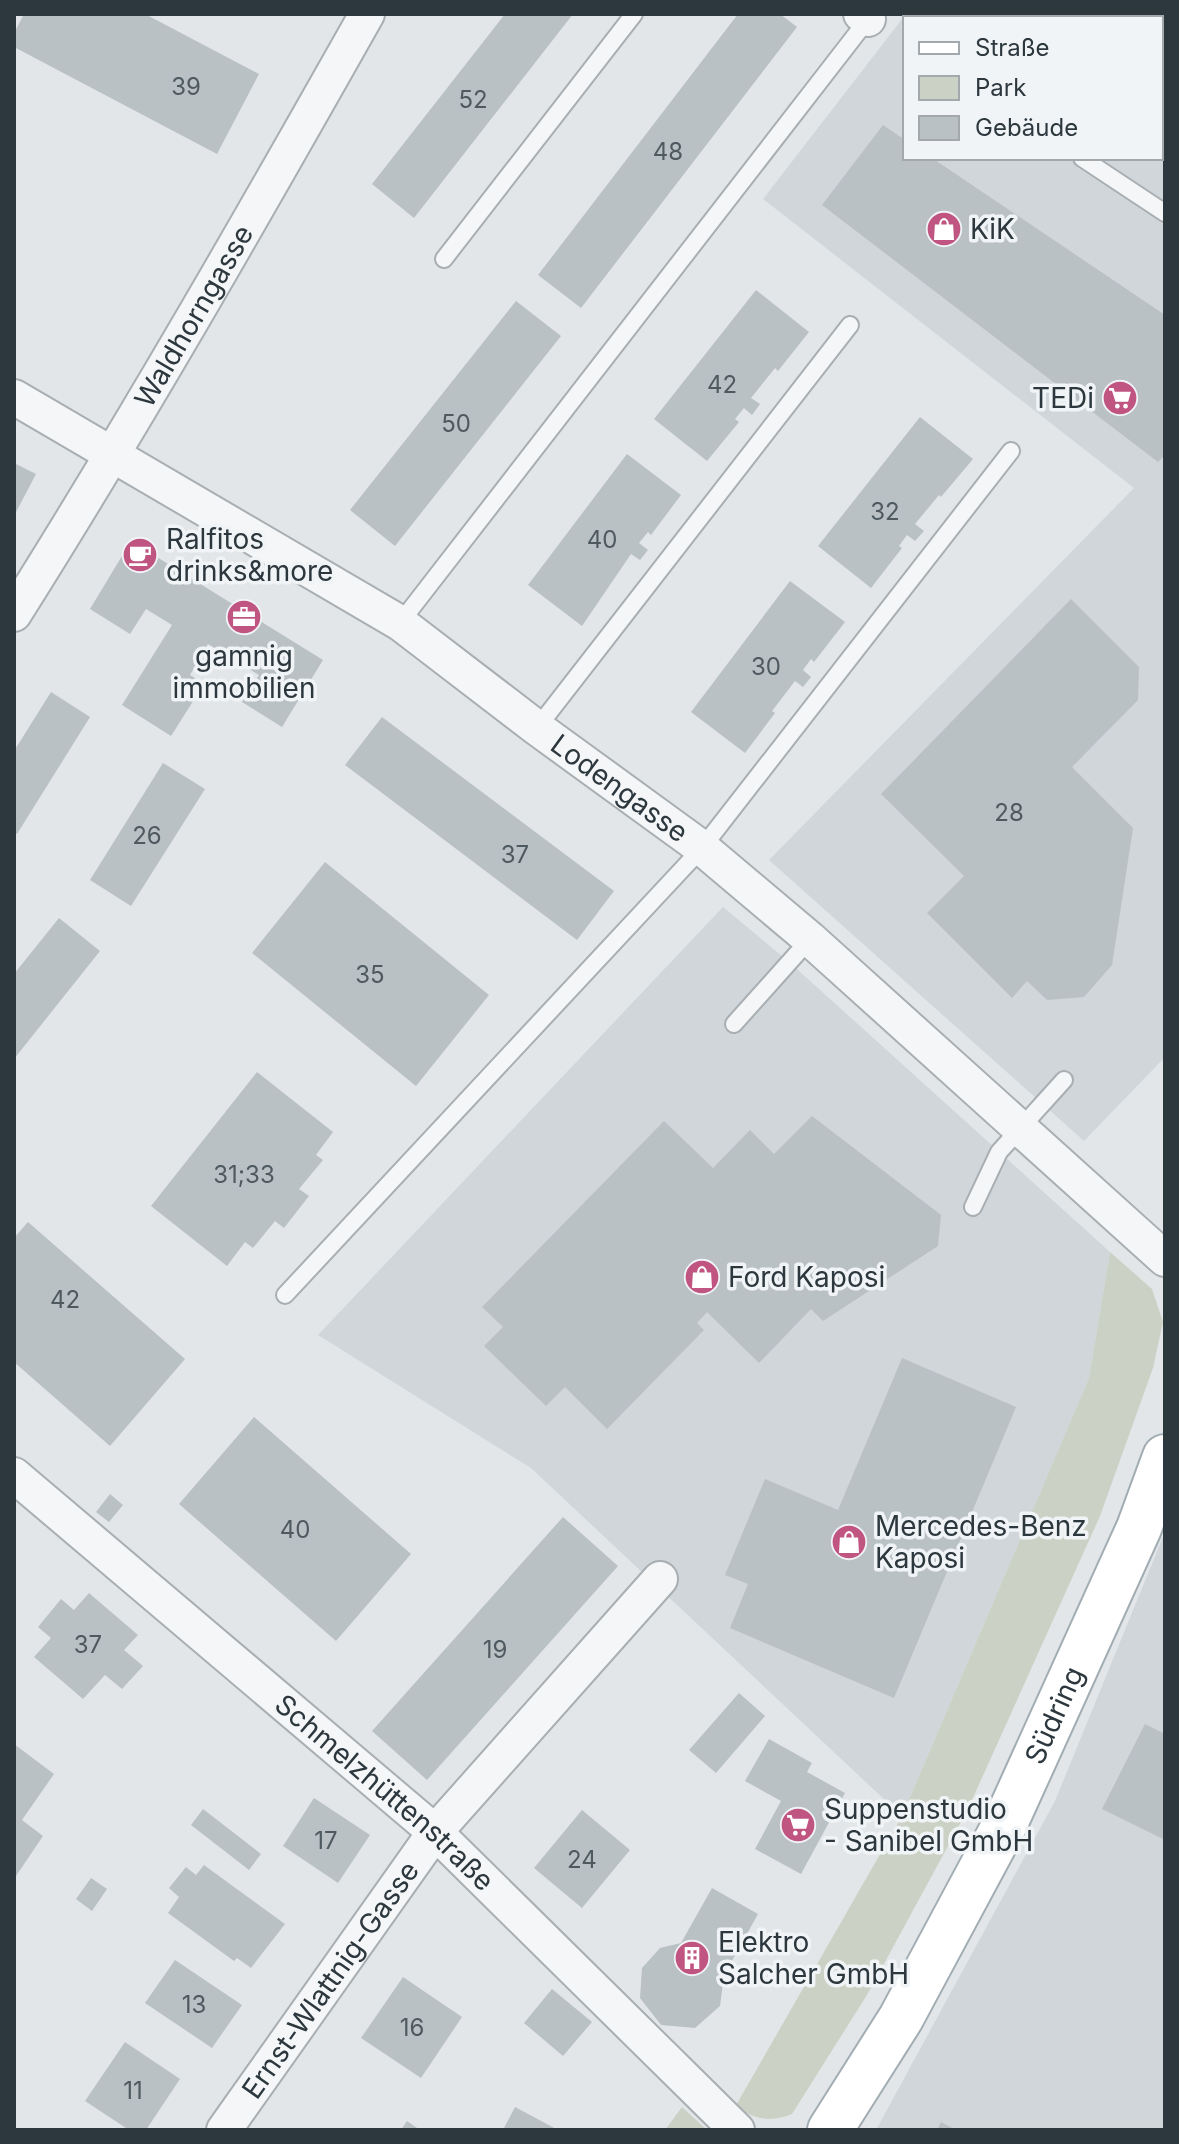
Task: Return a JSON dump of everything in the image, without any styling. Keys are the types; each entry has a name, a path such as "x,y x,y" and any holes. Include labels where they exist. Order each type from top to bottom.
{"main road":[{"name":"Südring","path":"830,2130 901,2018 1003,1828 1139,1528 1165,1457"}],"street":[{"name":"Waldhorngasse","path":"14,614 114,455 367,14"},
{"name":"Lodengasse","path":"14,397 400,623 702,848 810,939 1165,1259"},
{"name":"Schmelzhüttenstraße","path":"14,1475 435,1832 737,2130"},
{"name":"Ernst-Wlattnig-Gasse","path":"224,2130 435,1832 660,1579"}],"lane":[{"path":"444,259 634,14"},
{"path":"400,623 864,16"},
{"path":"1085,160 1165,213"},
{"path":"537,728 850,325"},
{"path":"285,1295 702,848 1011,451"},
{"path":"734,1024 810,939"},
{"path":"973,1207 999,1152 1064,1080"}],"shaded area":[{"path":"906,14 1165,14 1165,1057 1084,1141 769,860 1134,488 763,199 903,18 903,160 1163,160 1163,16 904,16"},
{"path":"723,907 788,961 1110,1252 1089,1378 902,1816 531,1468 318,1335"},
{"path":"1165,1532 1165,2130 876,2130 1055,1801"}],"green space":[{"path":"1110,1252 1152,1289 1163,1322 1153,1368 1100,1516 967,1811 867,1995 792,2114 769,2119 750,2114 735,2107 902,1816 1089,1378"},
{"path":"682,2107 707,2130 665,2130"}],"building":[{"path":"24,14 145,14 259,74 217,154 14,47 14,33"},
{"path":"505,14 573,14 414,218 372,184"},
{"path":"738,14 780,14 797,27 581,308 538,275"},
{"path":"988,14 1098,14 1096,16"},
{"path":"883,125 903,139 903,160 935,160 1165,315 1165,455 1158,462 822,205"},
{"path":"756,290 809,332 778,371 775,368 751,398 760,404 752,415 744,408 735,419 739,422 707,461 654,419"},
{"path":"516,301 561,336 395,546 350,510"},
{"path":"920,417 973,459 915,524 924,531 915,541 907,535 899,546 902,548 871,588 818,546"},
{"path":"627,454 681,495 651,535 648,532 639,543 648,550 640,560 631,554 582,626 528,585"},
{"path":"14,463 36,474 14,516"},
{"path":"131,541 323,660 282,727 242,702 259,675 208,644 190,675 204,684 171,736 122,705 172,625 146,609 130,634 90,609"},
{"path":"790,581 845,622 814,662 811,659 803,670 811,677 803,687 795,681 745,753 691,712"},
{"path":"1071,599 1139,667 1138,700 1072,767 1133,828 1112,965 1084,997 1047,1000 1027,981 1012,998 927,913 964,876 881,794"},
{"path":"51,692 90,717 17,834 14,832 14,751"},
{"path":"382,717 614,891 577,940 345,765"},
{"path":"163,763 205,789 131,906 90,880"},
{"path":"325,862 489,995 416,1086 252,953"},
{"path":"59,918 100,951 14,1059 14,974"},
{"path":"257,1072 333,1132 316,1155 323,1160 299,1189 309,1196 284,1228 275,1221 253,1248 245,1242 227,1266 151,1206"},
{"name":"Ford Kaposi","path":"812,1116 941,1215 938,1246 823,1321 811,1309 759,1363 707,1312 697,1323 704,1330 607,1429 565,1387 546,1406 484,1346 503,1327 482,1307 664,1121 713,1168 750,1130 774,1154"},
{"path":"28,1222 185,1359 110,1446 14,1362 14,1238"},
{"name":"Mercedes-Benz Kaposi","path":"902,1358 1016,1407 894,1698 730,1628 748,1584 725,1575 765,1479 838,1510"},
{"path":"254,1417 411,1554 336,1641 179,1504"},
{"path":"110,1494 123,1505 109,1522 96,1512"},
{"path":"563,1517 618,1566 427,1780 372,1731"},
{"path":"89,1593 138,1635 124,1650 143,1666 122,1689 105,1675 83,1699 34,1657 51,1638 38,1627 61,1599 74,1610"},
{"path":"739,1693 765,1716 716,1773 689,1750"},
{"path":"1145,1724 1165,1734 1165,1840 1102,1809"},
{"name":"Suppenstudio - Sanibel GmbH","path":"769,1739 812,1763 807,1772 845,1793 801,1874 755,1849 781,1801 745,1781"},
{"path":"14,1744 54,1774 22,1820 43,1836 14,1879"},
{"path":"314,1798 370,1835 338,1883 283,1846"},
{"path":"203,1809 261,1854 249,1870 191,1825"},
{"path":"582,1810 630,1850 582,1908 534,1868"},
{"path":"204,1865 285,1924 251,1968 237,1958 234,1961 168,1913 179,1897 169,1888 186,1867 196,1875"},
{"path":"91,1878 107,1889 92,1911 76,1899"},
{"name":"Elektro Salcher GmbH","path":"712,1888 758,1914 724,1975 720,2006 695,2028 661,2025 640,1998 642,1968 660,1948 681,1943"},
{"path":"175,1960 242,2005 212,2048 145,2003"},
{"path":"403,1977 462,2017 421,2078 361,2038"},
{"path":"552,1989 592,2022 563,2056 524,2023"},
{"path":"125,2042 180,2079 146,2130 129,2130 85,2101"},
{"path":"515,2107 558,2130 503,2130"},
{"path":"407,2121 420,2130 401,2130"},
{"path":"941,2122 956,2130 937,2130"}],"place":[{"name":"KiK","path":"944,229"},
{"name":"TEDi","path":"1120,398"},
{"name":"Ralfitos drinks&more","path":"140,555"},
{"name":"gamnig immobilien","path":"244,617"},
{"name":"Ford Kaposi","path":"702,1277"},
{"name":"Mercedes-Benz Kaposi","path":"849,1542"},
{"name":"Suppenstudio - Sanibel GmbH","path":"798,1825"},
{"name":"Elektro Salcher GmbH","path":"692,1958"}]}
